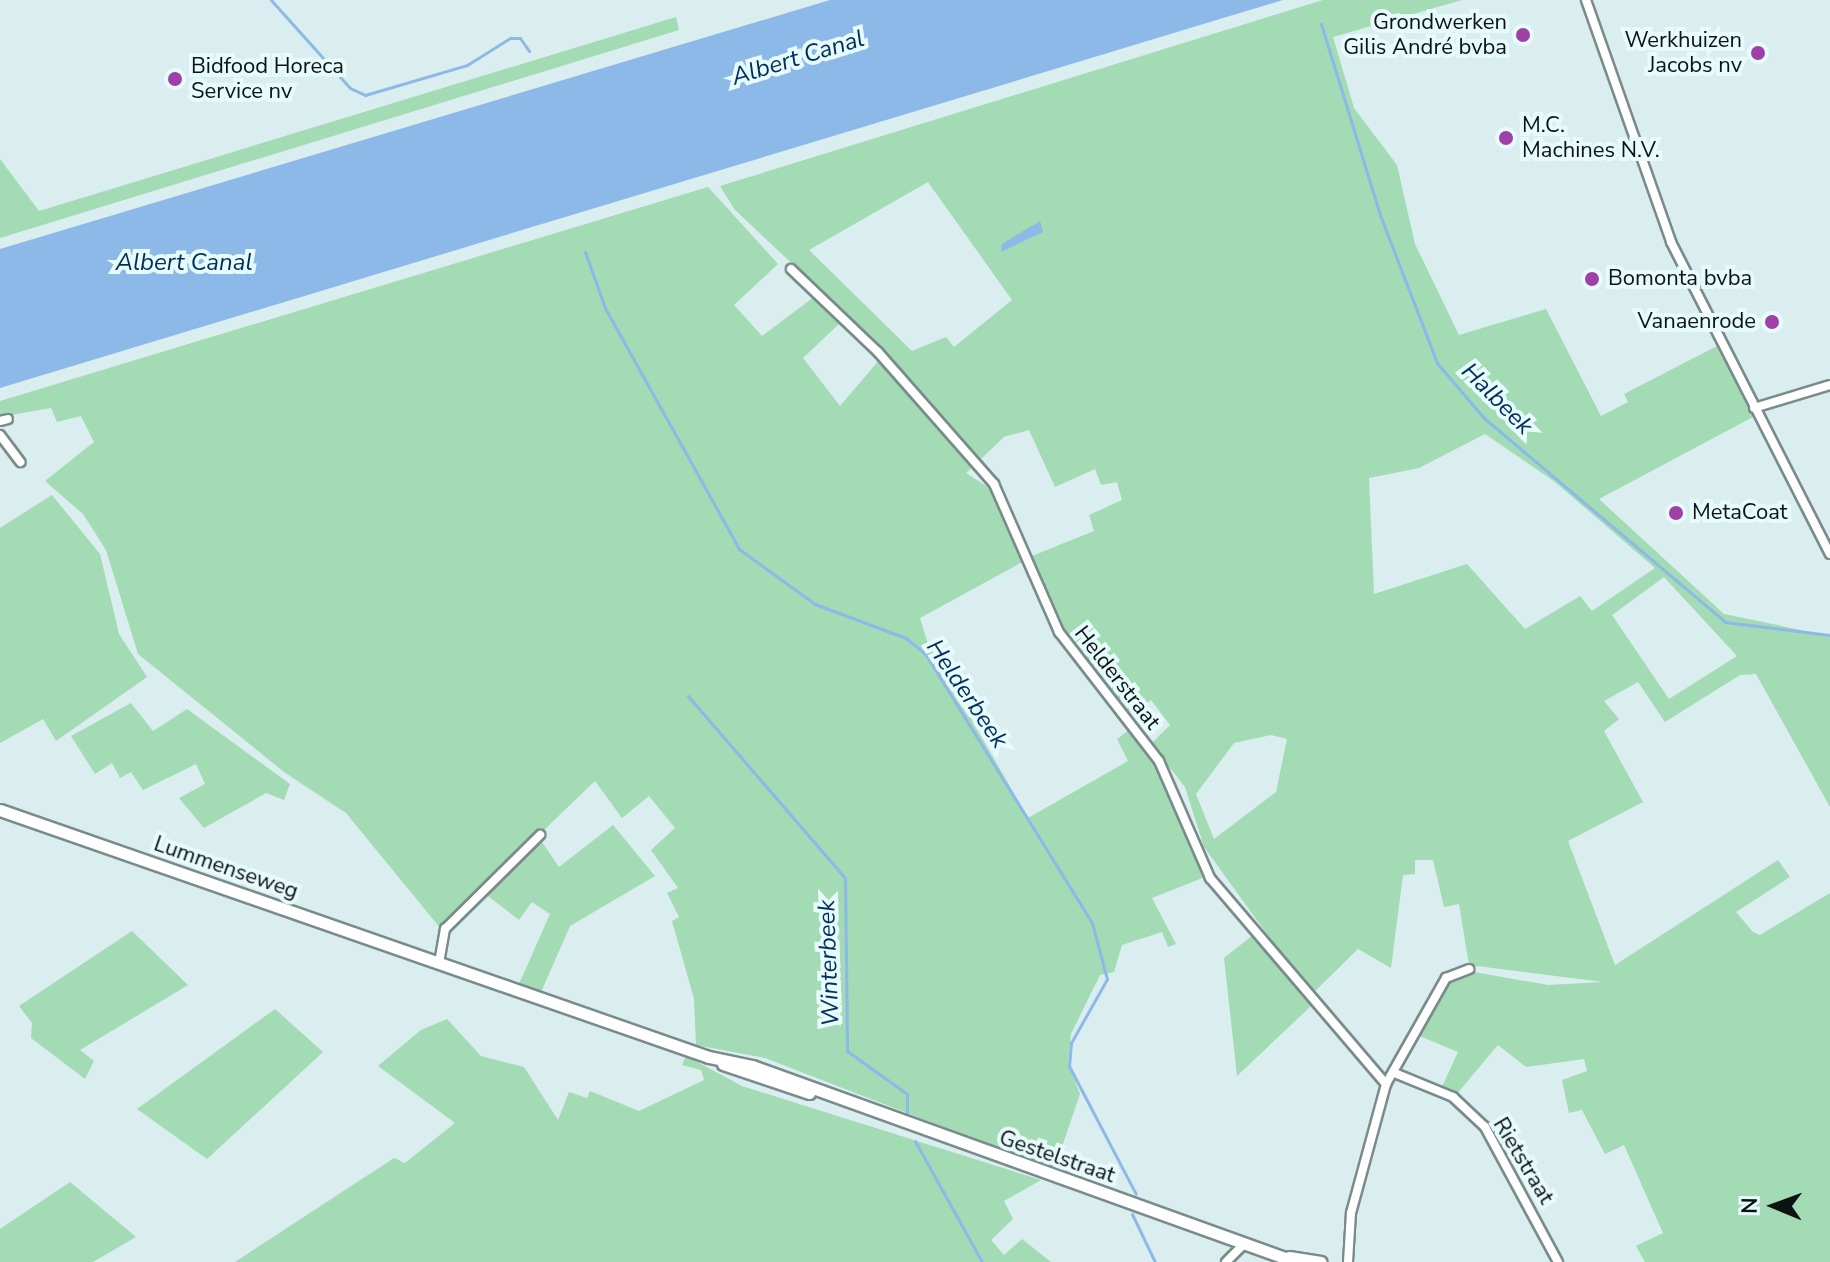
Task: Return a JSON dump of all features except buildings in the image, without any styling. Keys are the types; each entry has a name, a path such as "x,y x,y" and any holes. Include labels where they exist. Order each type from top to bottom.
{"main road":[{"name":"Lummenseweg","path":"0,810 712,1058"},
{"name":"Gestelstraat","path":"712,1058 778,1087 817,1094 1290,1260 1321,1262"}],"street":[{"path":"1586,0 1651,195 1754,408 1830,554"},
{"name":"Helderstraat","path":"791,269 819,295 994,484 1059,632 1170,779 1210,878 1386,1084"},
{"path":"1754,408 1830,385"},
{"path":"0,435 20,462"},
{"path":"439,963 445,929 540,835"},
{"path":"1348,1262 1351,1213 1386,1084 1397,1074 1437,991 1469,969"},
{"name":"Rietstraat","path":"1397,1074 1453,1097 1485,1127 1558,1262"},
{"path":"1226,1262 1244,1244"}],"green space":[{"path":"1323,0 1462,0 1333,37 1354,108 1397,165 1415,244 1459,335 1546,309 1601,416 1628,402 1624,394 1717,346 1753,417 1599,499 1724,614 1830,636 1830,807 1756,674 1740,675 1665,722 1638,682 1604,701 1619,719 1604,731 1643,802 1568,841 1615,965 1778,860 1790,877 1736,912 1753,932 1760,935 1830,893 1830,1262 1645,1262 1636,1246 1663,1233 1624,1145 1605,1154 1582,1110 1569,1113 1562,1080 1587,1071 1584,1059 1526,1067 1498,1045 1455,1096 1441,1089 1458,1052 1417,1035 1453,978 1474,972 1548,985 1603,982 1469,965 1459,904 1444,907 1433,860 1415,860 1415,874 1403,875 1391,968 1358,949 1311,995 1204,847 1185,787 1151,744 1170,725 1151,700 1129,715 1060,623 1032,556 1094,531 1089,515 1122,500 1117,482 1101,485 1095,469 1055,487 1029,430 1004,437 966,473 991,489 1026,560 920,618 928,644 1028,818 1128,761 1117,739 1129,730 1159,767 1205,877 1152,898 1176,944 1168,947 1162,932 1122,945 1114,972 1100,975 1071,1034 1068,1063 1080,1094 1054,1170 765,1058 696,1045 694,999 672,921 679,917 667,893 678,888 651,850 675,828 649,796 622,818 595,781 441,929 346,813 284,772 138,654 106,550 83,514 45,481 94,442 81,416 57,422 51,408 0,417 0,401 708,187 778,264 734,305 762,336 814,297 841,322 803,358 840,406 886,352 735,210 720,186","holes":["928,182 1012,300 954,347 946,337 912,351 809,250","1485,434 1555,482 1655,568 1592,611 1580,596 1525,629 1467,564 1374,594 1369,478 1419,468","1664,577 1737,656 1669,699 1612,615","1271,735 1287,739 1276,792 1214,839 1196,794 1234,743"]},
{"path":"676,17 679,30 0,238 0,159 39,211"},
{"path":"52,495 100,554 119,634 147,677 56,741 43,719 0,743 0,528"},
{"path":"131,703 153,731 187,709 290,784 284,800 266,793 204,828 179,798 205,784 196,764 143,790 131,772 120,778 112,763 95,774 71,736"},
{"path":"613,825 655,876 570,926 541,992 519,984 550,914 532,902 519,920 484,893 540,839 559,867"},
{"path":"132,931 188,985 80,1050 94,1061 85,1079 31,1038 32,1023 19,1006"},
{"path":"1253,935 1311,1006 1237,1076 1224,958"},
{"path":"275,1009 323,1052 207,1159 137,1109"},
{"path":"447,1019 481,1056 524,1067 558,1120 569,1092 587,1098 590,1091 639,1111 704,1080 701,1070 682,1065 686,1056 742,1086 1041,1180 1004,1201 1013,1219 991,1240 1004,1255 1022,1239 1051,1262 235,1262 394,1158 405,1163 455,1123 378,1066 421,1030"},
{"path":"70,1182 136,1237 93,1262 0,1262 0,1229"}],"water":[{"name":"Albert Canal","path":"830,0 1283,0 0,388 0,249"},
{"path":"1040,221 1043,232 1001,252 1002,244"}],"waterway":[{"name":"Helderbeek","path":"271,0 350,88 365,95 467,65 510,38 520,38 529,51"},
{"name":"Halbeek","path":"1321,24 1380,215 1437,363 1484,418 1725,622 1830,635"},
{"name":"Helderbeek","path":"585,252 605,308 739,549 815,604 906,638 926,655 1092,923 1107,979 1071,1043 1069,1066 1136,1194"},
{"name":"Winterbeek","path":"688,696 845,878 847,1051 907,1094 907,1112"},
{"name":"Winterbeek","path":"915,1141 982,1262"},
{"name":"Helderbeek","path":"1132,1214 1155,1262"}],"place":[{"name":"Grondwerken Gilis André bvba","path":"1523,35"},
{"name":"Werkhuizen Jacobs nv","path":"1758,53"},
{"name":"Bidfood Horeca Service nv","path":"175,79"},
{"name":"M.C. Machines N.V.","path":"1506,138"},
{"name":"Bomonta bvba","path":"1592,279"},
{"name":"Vanaenrode","path":"1772,322"},
{"name":"MetaCoat","path":"1676,513"}]}
